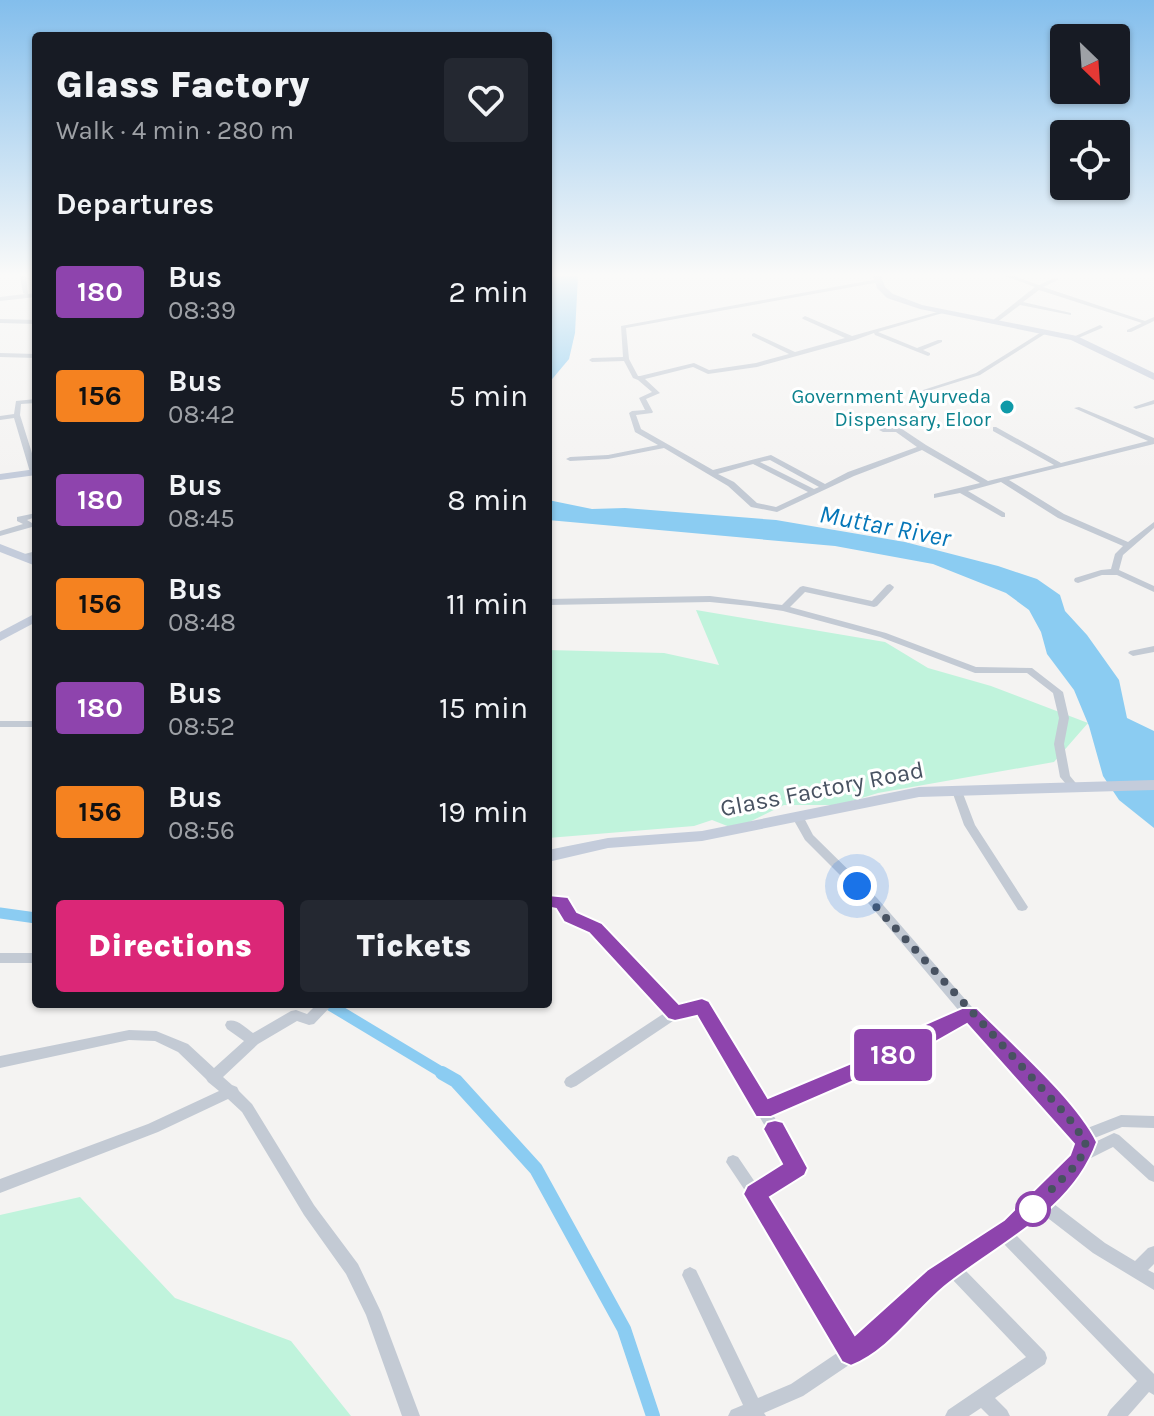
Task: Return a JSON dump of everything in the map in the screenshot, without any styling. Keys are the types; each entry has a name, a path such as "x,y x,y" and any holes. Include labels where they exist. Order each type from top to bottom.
{"main road":[{"path":"1083,342 1154,377"},
{"path":"0,477 32,472"},
{"path":"0,548 32,558"},
{"path":"0,637 32,619"},
{"name":"Glass Factory Road","path":"552,855 608,843 702,836 919,792 1154,785"}],"street":[{"path":"624,342 626,359 635,377 657,393 642,398 650,412 632,413 643,435 731,484 754,505 786,507 823,486 923,447"},
{"path":"769,342 797,355"},
{"path":"640,378 694,365 708,372 737,369 842,342"},
{"path":"897,342 928,354"},
{"path":"917,350 937,342"},
{"path":"923,391 978,374 1029,342"},
{"path":"0,355 32,356"},
{"path":"592,360 626,359"},
{"path":"1143,371 1154,367"},
{"path":"32,401 18,402 17,415 32,462"},
{"path":"1136,407 1154,402"},
{"path":"1077,408 1154,442"},
{"path":"0,418 17,415"},
{"path":"883,430 900,426 923,447 986,483"},
{"path":"996,429 1058,464"},
{"path":"937,496 1154,442"},
{"path":"570,459 608,457 665,445"},
{"path":"712,473 771,457 823,486"},
{"path":"754,462 812,491"},
{"path":"1001,479 1061,516 1128,545"},
{"path":"961,490 1002,515"},
{"path":"0,534 29,525 20,519 32,516"},
{"path":"1115,570 1119,554 1154,524"},
{"path":"1140,535 1154,540"},
{"path":"1078,580 1104,570 1115,570 1154,589"},
{"path":"784,608 803,589 874,604 890,587"},
{"path":"552,600 710,599 784,608 883,635 975,670 1029,670 1058,692 1064,718 1059,744 1065,777 1082,788"},
{"path":"1133,653 1154,649"},
{"path":"0,724 32,724"},
{"path":"957,791 970,825 1022,907"},
{"path":"690,1275 749,1414 797,1390 877,1336 935,1279 1004,1234 1040,1203 1081,1156 1086,1142 873,901 809,837 798,817"},
{"path":"552,902 561,902 571,917 596,928 675,1013"},
{"path":"0,958 32,958"},
{"path":"571,1082 675,1013 702,1006 797,1168 755,1194"},
{"path":"213,1078 253,1040 296,1015 309,1020 322,1008"},
{"path":"764,1110 899,1052 929,1032 970,1013"},
{"path":"232,1025 253,1040"},
{"path":"0,1062 129,1035 156,1036 183,1048 213,1078 232,1091 289,1172 309,1210 352,1269 390,1354 411,1416"},
{"path":"0,1186 153,1128 232,1091"},
{"path":"1082,1137 1121,1121 1154,1122"},
{"path":"1081,1156 1114,1139 1154,1175"},
{"path":"733,1162 851,1353"},
{"path":"1040,1203 1099,1248 1154,1282"},
{"path":"1004,1234 1152,1383 1116,1416"},
{"path":"1137,1270 1154,1253"},
{"path":"952,1268 1039,1358 954,1416"},
{"path":"982,1397 1001,1416"}],"green space":[{"path":"696,610 885,642 928,668 991,686 1088,723 1054,762 878,793 839,805 784,805 735,829 712,820 694,826 552,838 552,650 664,653 719,665"},
{"path":"80,1197 175,1298 291,1341 351,1416 0,1416 0,1215"}],"water":[{"path":"552,342 573,342 569,359 552,379"},
{"path":"552,501 592,509 625,508 776,520 905,542 1037,579 1060,595 1065,611 1087,635 1119,680 1127,718 1154,731 1154,828 1119,800 1103,776 1089,726 1074,690 1047,654 1041,632 1029,610 1006,593 933,564 835,546 552,520"}],"waterway":[{"path":"0,913 32,917"},
{"path":"335,1008 446,1075"},
{"path":"442,1073 456,1081 536,1169 624,1329 653,1416"}],"bus line":[{"name":"180","path":"552,902 561,902 571,917 596,928 675,1013 702,1006 764,1110 899,1052 929,1032 970,1013 1068,1117 1086,1142 1079,1162 1013,1228 935,1279 877,1336 851,1353 755,1194 797,1168 775,1129"}],"place":[{"name":"Government Ayurveda Dispensary, Eloor","path":"1007,407"}],"route":[{"path":"857,886 973,1018 1068,1117 1086,1142 1079,1162 1026,1215 1033,1209"}],"water label":[{"name":"Muttar River","path":"885,526"}]}
